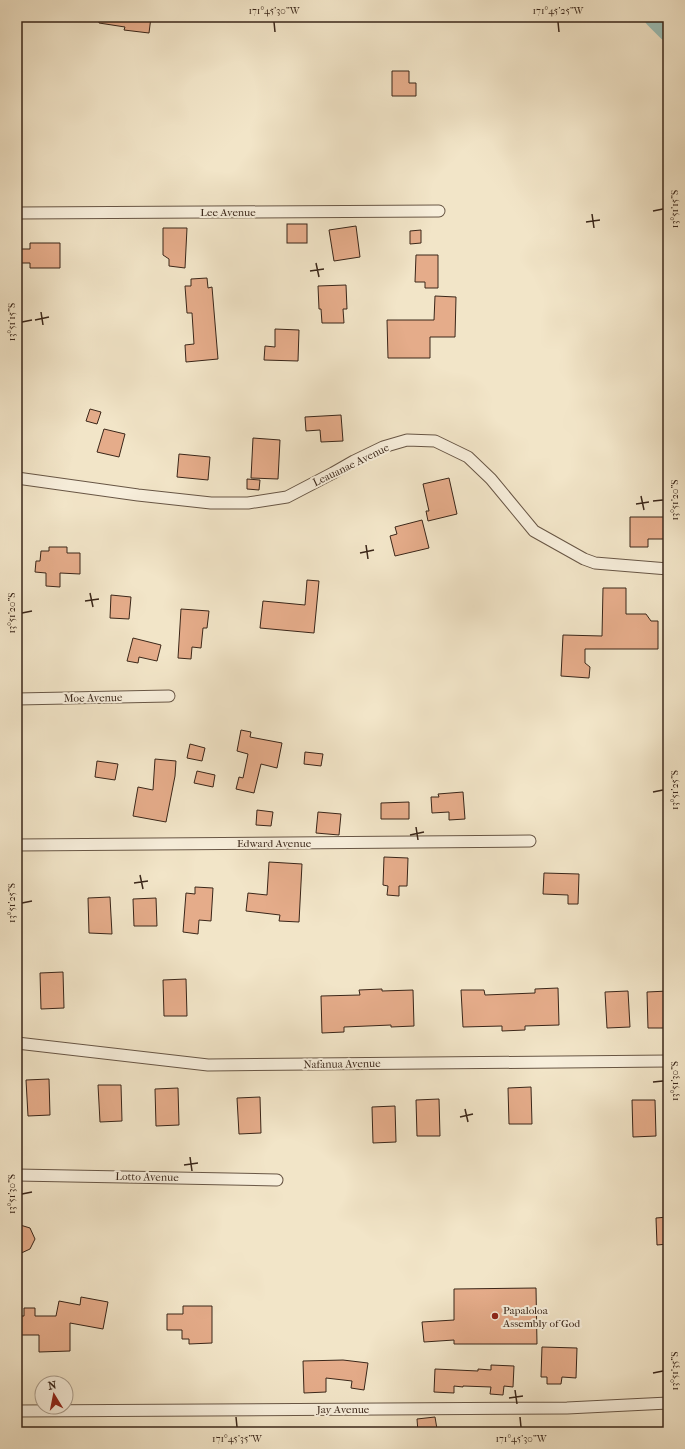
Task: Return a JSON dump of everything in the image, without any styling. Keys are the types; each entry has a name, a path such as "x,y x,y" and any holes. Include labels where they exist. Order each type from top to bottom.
{"street":[{"name":"Lee Avenue","path":"17,213 439,211"},
{"name":"Leauanae Avenue","path":"17,478 138,495 210,503 248,503 287,497 383,447 407,440 435,441 468,457 491,479 534,530 584,559 595,563 668,569"},
{"name":"Moe Avenue","path":"17,699 169,696"},
{"name":"Edward Avenue","path":"17,845 530,841"},
{"name":"Nafanua Avenue","path":"17,1043 208,1065 668,1061"},
{"name":"Lotto Avenue","path":"17,1175 277,1180"},
{"name":"Jay Avenue","path":"17,1411 567,1408 668,1403"}],"building":[{"path":"99,17 151,17 149,33 124,30 125,27 99,23"},
{"path":"392,71 409,71 409,83 416,83 416,96 392,96"},
{"path":"287,224 307,224 307,243 287,243"},
{"path":"356,226 360,257 334,261 329,230"},
{"path":"163,228 187,228 185,268 169,266 169,259 163,255"},
{"path":"421,230 421,243 410,244 410,231"},
{"path":"30,243 60,243 60,268 30,268 30,263 20,263 20,249 30,249"},
{"path":"416,255 438,255 438,288 425,288 425,282 415,282"},
{"path":"207,278 208,288 212,287 218,359 186,362 185,345 194,344 192,313 187,313 185,286 191,286 191,279"},
{"path":"346,285 347,309 343,309 344,323 322,323 321,309 319,309 318,286"},
{"path":"435,296 456,297 455,337 430,337 430,358 388,358 387,320 434,320"},
{"path":"275,329 299,330 298,361 264,360 265,346 275,347"},
{"path":"90,409 101,412 97,424 86,421"},
{"path":"341,415 343,441 321,442 320,430 306,431 305,417"},
{"path":"104,429 125,434 119,457 97,452"},
{"path":"253,438 280,440 278,479 251,478"},
{"path":"179,454 210,457 208,480 177,477"},
{"path":"449,478 457,514 428,521 426,511 429,511 423,484"},
{"path":"247,479 260,480 259,490 247,489"},
{"path":"630,517 668,517 668,539 648,539 648,547 630,547"},
{"path":"422,520 429,548 395,556 390,536 397,534 395,527"},
{"path":"49,547 67,547 67,553 80,553 80,574 60,573 60,587 46,586 46,573 35,572 36,561 40,561 41,551 49,551"},
{"path":"307,580 319,581 314,633 260,628 263,601 305,605"},
{"path":"603,588 626,588 626,614 646,614 651,621 658,621 658,649 585,649 585,663 590,667 589,678 561,676 563,635 602,636"},
{"path":"111,595 131,597 129,619 110,618"},
{"path":"181,609 209,611 207,628 203,628 201,648 192,647 191,659 178,658"},
{"path":"133,638 161,645 157,661 139,657 138,663 127,661"},
{"path":"241,730 251,732 250,737 282,743 277,768 261,764 254,793 236,789 239,777 243,778 248,754 237,751"},
{"path":"190,744 205,748 202,761 187,758"},
{"path":"305,752 323,754 321,766 304,764"},
{"path":"155,759 176,761 175,776 166,822 133,816 138,787 153,790"},
{"path":"97,761 118,764 115,780 95,777"},
{"path":"197,771 215,775 213,787 194,783"},
{"path":"463,792 465,819 449,820 449,812 432,813 431,797 439,797 438,794"},
{"path":"409,802 409,819 381,819 381,803"},
{"path":"257,810 273,812 271,826 256,825"},
{"path":"318,812 341,814 339,835 316,833"},
{"path":"384,857 408,858 407,886 399,886 399,896 387,895 388,886 383,885"},
{"path":"269,862 302,864 299,922 279,921 280,915 246,911 248,893 267,895"},
{"path":"544,873 579,874 578,904 568,904 568,895 543,894"},
{"path":"195,887 213,888 211,921 199,920 198,934 183,932 186,893 195,894"},
{"path":"110,897 112,934 89,933 88,898"},
{"path":"156,898 157,926 134,926 133,899"},
{"path":"63,972 64,1008 41,1009 40,973"},
{"path":"186,979 187,1016 164,1016 163,980"},
{"path":"558,988 559,1025 525,1026 525,1030 502,1031 502,1026 463,1027 461,990 484,990 485,995 535,993 535,989"},
{"path":"382,989 382,991 413,990 414,1026 391,1027 391,1025 344,1027 344,1032 322,1033 321,996 360,995 359,990"},
{"path":"628,991 630,1027 607,1028 605,992"},
{"path":"668,991 668,1028 648,1028 647,992"},
{"path":"49,1079 50,1115 28,1116 26,1080"},
{"path":"98,1085 121,1085 122,1121 100,1122"},
{"path":"531,1087 532,1124 509,1124 508,1088"},
{"path":"178,1088 179,1125 156,1126 155,1089"},
{"path":"260,1097 261,1133 239,1134 237,1098"},
{"path":"439,1099 440,1136 417,1136 416,1100"},
{"path":"632,1100 655,1100 656,1136 633,1137"},
{"path":"395,1106 396,1142 373,1143 372,1107"},
{"path":"668,1217 668,1244 657,1245 656,1218"},
{"path":"17,1224 30,1228 35,1239 30,1249 17,1255"},
{"name":"Papaloloa Assembly of God","path":"536,1288 537,1344 454,1344 454,1340 424,1342 422,1322 454,1320 454,1289"},
{"path":"81,1297 108,1302 103,1329 70,1323 70,1351 39,1352 39,1335 17,1335 17,1316 24,1316 24,1308 35,1308 35,1316 56,1316 59,1301 80,1305"},
{"path":"183,1306 212,1306 212,1343 189,1344 189,1339 182,1339 182,1330 167,1330 167,1314 183,1314"},
{"path":"542,1347 577,1348 576,1378 562,1377 561,1384 547,1384 547,1377 541,1377"},
{"path":"343,1360 368,1363 364,1390 351,1388 352,1381 326,1378 326,1392 304,1393 303,1361"},
{"path":"491,1365 514,1366 513,1387 504,1386 503,1395 490,1394 491,1387 454,1386 454,1393 434,1392 435,1369 478,1371 478,1369 491,1370"},
{"path":"435,1417 437,1429 433,1430 433,1432 418,1432 417,1419"}],"waterway":[{"path":"655,17 668,30"}],"place":[{"name":"Papaloloa Assembly of God","path":"495,1316"}]}
